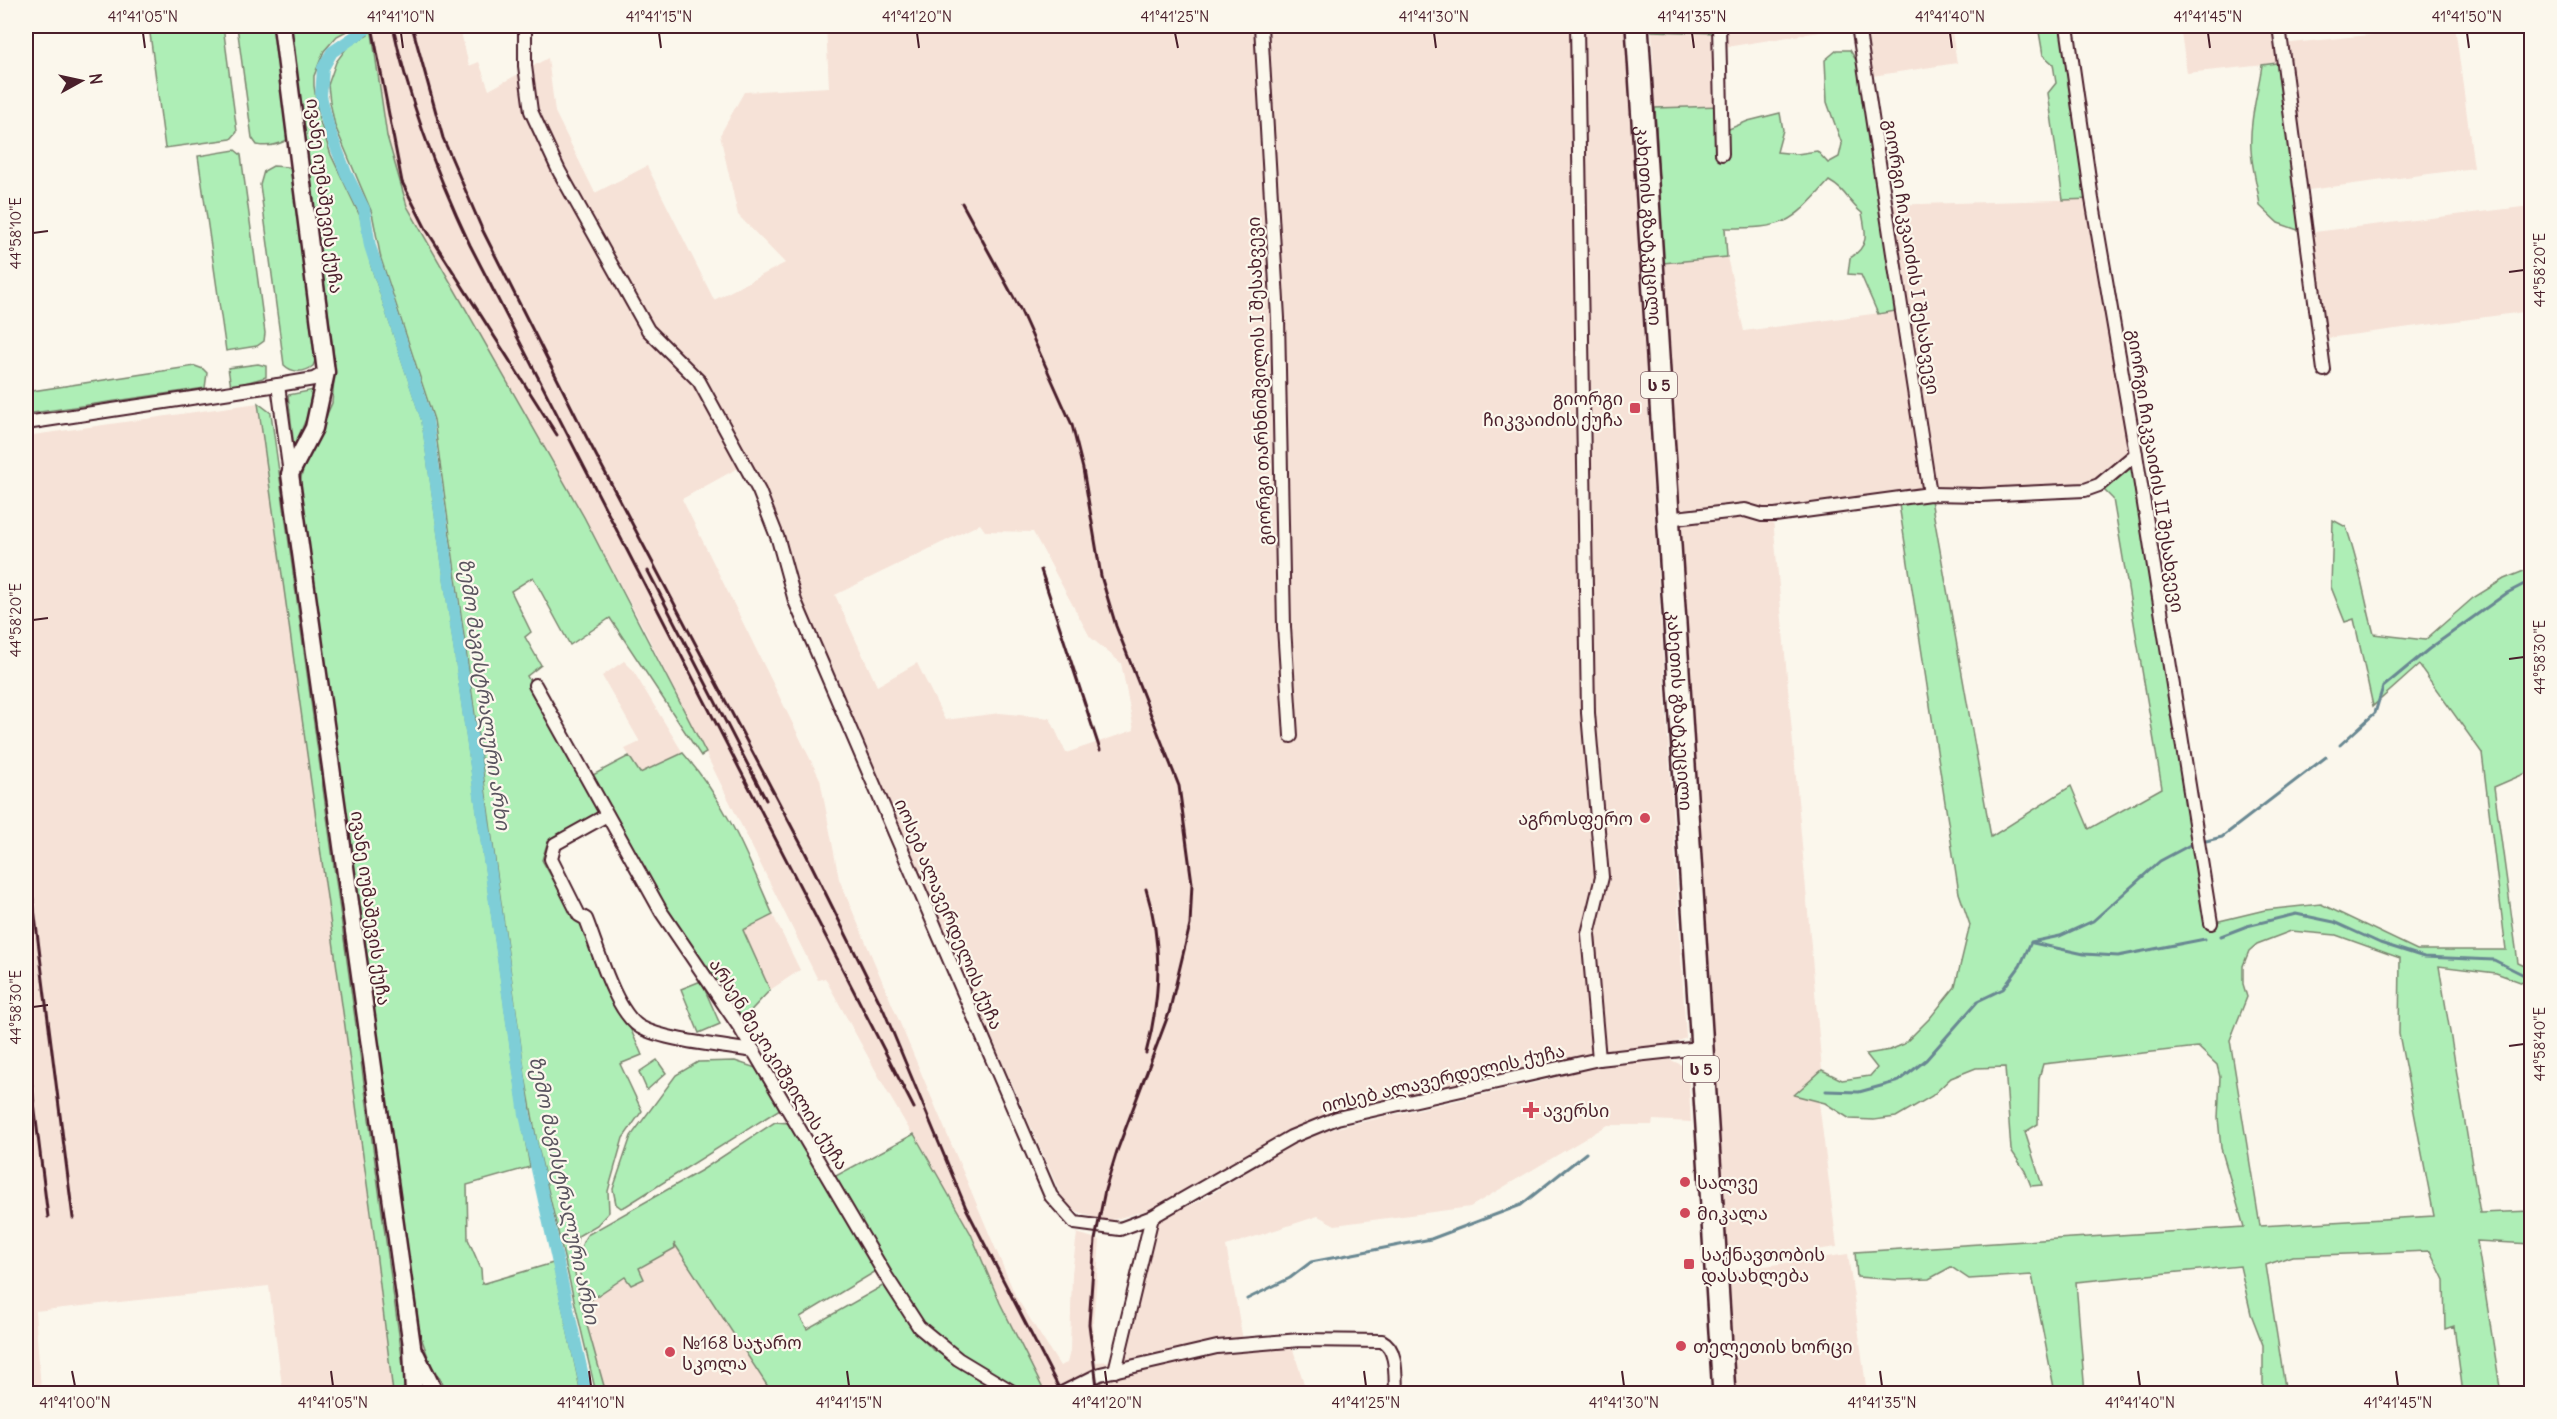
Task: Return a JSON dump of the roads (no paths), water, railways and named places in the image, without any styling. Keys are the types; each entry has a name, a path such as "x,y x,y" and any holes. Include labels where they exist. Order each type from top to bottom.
{"highway":[{"name":"კახეთის გზატკეცილი","path":"1637,26 1700,1048 1724,1394"}],"street":[{"name":"ივანე იუმაშევის ქუჩა","path":"282,26 326,372 314,428 290,474"},
{"name":"იოსებ ალავერდელის ქუჩა","path":"525,26 525,66 531,111 559,171 648,330 699,381 759,491 778,539 795,601 1051,1196 1075,1223 1120,1229 1152,1217 1266,1151 1337,1118 1599,1059 1700,1048"},
{"name":"გიორგი თარხნიშვილის I შესახვევი","path":"1261,26 1278,318 1284,627 1291,736"},
{"path":"1577,26 1588,713 1602,877 1588,934 1599,1059"},
{"path":"1719,26 1722,154"},
{"name":"გიორგი ჩიკვაიძის I შესახვევი","path":"1858,26 1930,494"},
{"name":"გიორგი ჩიკვაიძის II შესახვევი","path":"2067,26 2092,199 2136,454 2211,923"},
{"path":"2279,26 2324,370"},
{"path":"26,423 314,379 326,372"},
{"name":"ივანე იუმაშევის ქუჩა","path":"278,385 412,1346 414,1394"},
{"path":"1667,519 1745,510 1762,515 1775,515 1930,494 1980,495 2085,490 2099,485 2125,466 2136,454"},
{"name":"არსენ მეკოკიშვილის ქუჩა","path":"535,685 662,913 754,1051 886,1276 919,1327 958,1359 1016,1394"},
{"path":"607,815 555,844 551,859 579,915 586,919 624,1007 640,1026 682,1039 754,1051"},
{"path":"1115,1371 1152,1217"},
{"path":"1060,1394 1100,1374 1217,1347 1300,1340 1382,1341 1389,1344 1392,1352 1396,1394"},
{"name":"ივანე იუმაშევის ქუჩა","path":"412,1346 435,1394"}],"waterway":[{"name":"ზემო მაგისტრალური არხი","path":"366,29 332,52 323,68 321,96 329,129 346,173 364,209 370,246 427,420 525,1115 587,1394"},
{"path":"2340,745 2375,713 2383,687 2429,649 2507,593 2532,580"},
{"path":"2206,841 2222,837 2326,757"},
{"path":"1826,1091 1859,1092 1899,1081 1926,1060 1978,1001 2003,989 2020,966 2031,942 2060,936 2093,921 2160,861 2190,845"},
{"path":"2221,936 2247,926 2296,914 2334,922 2380,943 2424,957 2494,960 2532,979"},
{"path":"2033,943 2084,954 2118,956 2205,939"},
{"path":"1247,1299 1290,1278 1311,1262 1431,1239 1521,1205 1586,1153"}],"railway":[{"path":"372,26 402,182 426,229 557,435"},
{"path":"393,26 407,82 425,138 470,245 914,1108"},
{"path":"412,26 443,138 482,229 587,438 804,850 884,1011 966,1208 1062,1394"},
{"path":"962,203 1020,309 1072,425 1083,469 1101,576 1116,626 1179,786 1192,883 1190,925 1169,1013 1117,1151 1105,1190 1095,1240 1089,1324 1098,1394"},
{"path":"1041,570 1100,750"},
{"path":"648,571 766,800"},
{"path":"26,845 73,1218"},
{"path":"1146,889 1155,930 1158,971 1155,1012 1146,1053"},
{"path":"26,1039 48,1217"}],"place":[{"name":"გიორგი ჩიკვაიძის ქუჩა","path":"1635,408"},
{"name":"აგროსფერო","path":"1645,818"},
{"name":"ავერსი","path":"1531,1110"},
{"name":"სალვე","path":"1685,1182"},
{"name":"მიკალა","path":"1685,1213"},
{"name":"საქნავთობის დასახლება","path":"1689,1264"},
{"name":"თელეთის ხორცი","path":"1681,1346"},
{"name":"№168 საჯარო სკოლა","path":"670,1352"}]}
